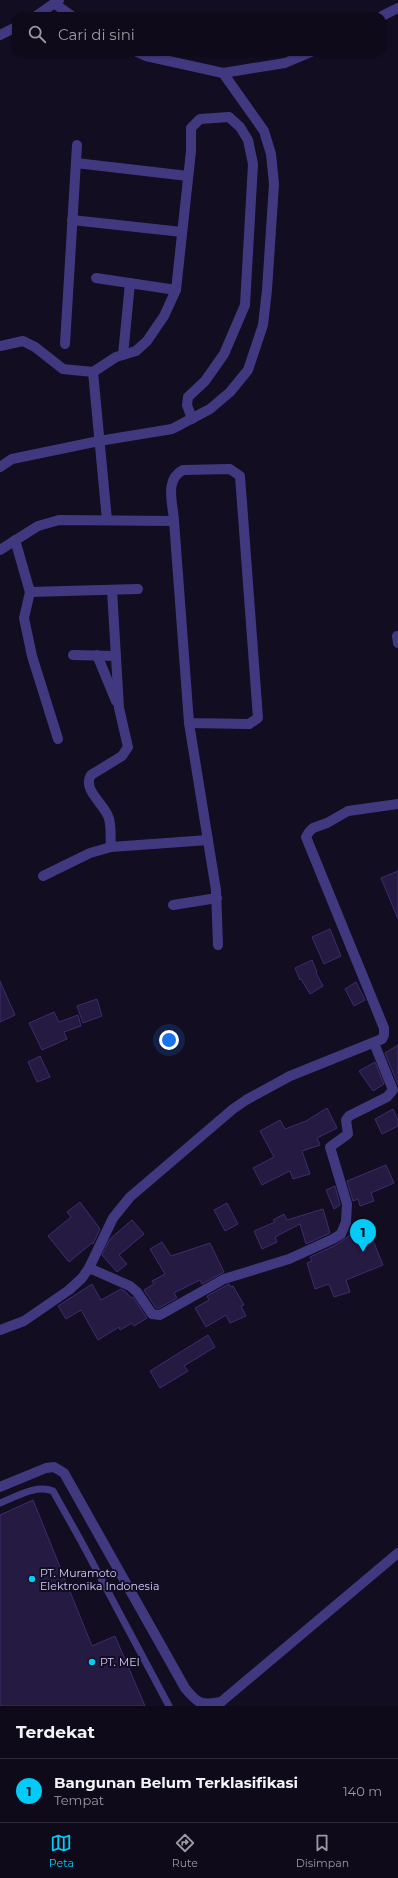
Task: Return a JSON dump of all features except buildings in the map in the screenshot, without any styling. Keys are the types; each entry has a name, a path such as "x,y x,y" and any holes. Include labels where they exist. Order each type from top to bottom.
{"street":[{"path":"42,12 57,2 68,12"},
{"path":"386,14 398,8"},
{"path":"0,35 12,29"},
{"path":"146,56 223,73 285,63 302,56"},
{"path":"0,467 12,459 99,441 172,429 210,409 230,392 248,370 263,325 267,290 274,184 271,154 264,132 223,73"},
{"path":"0,346 23,341 35,347 63,369 93,372 116,357 136,350 147,341 164,316 176,290 188,176 191,128 200,119 229,117 240,127 248,140 253,164 244,305 224,354 205,381 188,397 187,405 192,419"},
{"path":"65,344 77,145"},
{"path":"76,163 188,176"},
{"path":"72,220 182,232"},
{"path":"96,278 176,290"},
{"path":"122,355 130,283"},
{"path":"93,372 108,520"},
{"path":"189,723 249,724 258,718 240,476 230,469 183,470 176,474 172,479 171,487 189,723 217,898 218,945"},
{"path":"0,550 38,526 59,520 174,521"},
{"path":"15,540 30,592 24,618 32,656 58,739"},
{"path":"112,590 119,708"},
{"path":"30,592 138,590"},
{"path":"73,655 116,656"},
{"path":"97,655 119,708 128,747 122,756 91,775 88,779 89,787 108,816 111,847"},
{"path":"0,1330 24,1321 69,1290 82,1278 89,1268 113,1218 130,1197 234,1109 246,1100 290,1076 382,1039 384,1035 384,1028 306,837 313,828 327,823 348,811 398,804"},
{"path":"43,876 90,853 111,847 208,840"},
{"path":"173,905 217,898"},
{"path":"89,1268 130,1286 137,1292 152,1314 160,1315 224,1279 289,1259 341,1234 346,1222 347,1204 330,1148 348,1134 346,1120 349,1116 387,1097 393,1090 374,1043"},
{"path":"0,1487 46,1468 54,1467 64,1473 184,1688 199,1703 208,1705 221,1702 398,1553"}],"lane":[{"path":"0,1503 38,1488 46,1488 52,1491 82,1541 168,1706"}],"place":[{"name":"Bangunan Belum Terklasifikasi","path":"363,1252"},
{"name":"PT. Muramoto Elektronika Indonesia","path":"32,1579"},
{"name":"PT. MEI","path":"92,1662"}]}
